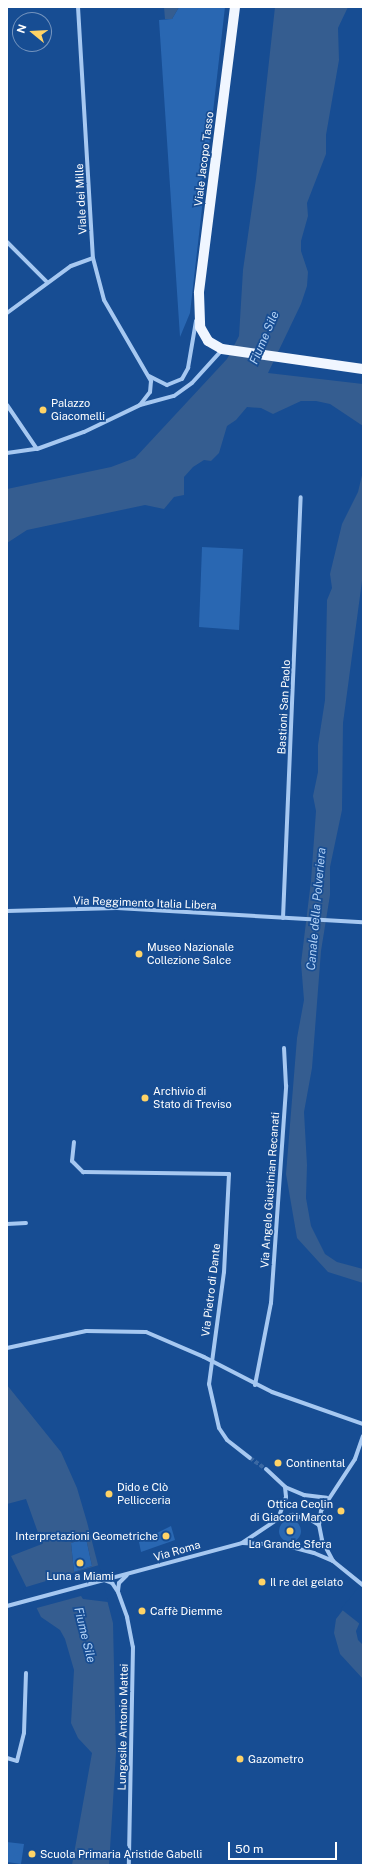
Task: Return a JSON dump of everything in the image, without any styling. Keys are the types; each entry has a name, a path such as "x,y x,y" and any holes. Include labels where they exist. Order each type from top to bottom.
{"main road":[{"name":"Viale Jacopo Tasso","path":"222,350 204,337 198,314 235,7"},
{"path":"222,350 363,368"}],"street":[{"name":"Viale dei Mille","path":"78,7 92,258 104,300 149,376"},
{"path":"7,242 47,282"},
{"path":"7,313 47,282 71,266 92,258"},
{"name":"Viale Jacopo Tasso","path":"149,376 167,385 182,379 188,368 191,342 198,314"},
{"path":"7,453 37,449 84,432 140,405 166,399 184,390 222,350"},
{"path":"140,405 150,392 149,376"},
{"path":"7,406 37,449"},
{"name":"Bastioni San Paolo","path":"283,918 301,497"},
{"name":"Via Reggimento Italia Libera","path":"7,911 118,908 363,922"},
{"name":"Via Angelo Giustinian Recanati","path":"255,1385 266,1333 276,1234 286,1086 284,1048"},
{"name":"Via Pietro di Dante","path":"74,1142 72,1162 82,1172 230,1174 224,1272 210,1361 209,1384 219,1428 228,1440 250,1458"},
{"path":"7,1224 26,1222"},
{"path":"7,1348 43,1338 86,1331 146,1332 210,1361 255,1385 304,1405 363,1424"},
{"path":"319,1525 321,1511 327,1498 354,1459 363,1436"},
{"path":"266,1470 285,1485 304,1495 327,1498"},
{"path":"278,1520 286,1497 285,1485"},
{"name":"Via Roma","path":"7,1606 102,1579 127,1575 242,1543 278,1520 292,1515 300,1516 319,1525 322,1540 333,1561"},
{"name":"Via Roma","path":"242,1543 284,1545 333,1561 363,1585"},
{"path":"118,1592 119,1583 127,1575"},
{"name":"Lungosile Antonio Mattei","path":"102,1579 112,1583 118,1592 127,1617 133,1647 129,1865"},
{"path":"7,1758 17,1761 24,1733 26,1673"}],"shaded area":[{"path":"179,7 225,7 190,313 180,337 159,20 172,19"},
{"path":"202,547 243,549 239,630 199,627"},
{"path":"290,1520 298,1523 301,1531 298,1539 290,1542 282,1539 279,1531 282,1523"},
{"path":"171,1526 175,1540 141,1552 139,1542"},
{"path":"86,1538 92,1566 74,1572 71,1543"},
{"path":"7,1842 24,1844 21,1864 7,1862"}],"water":[{"path":"164,7 179,7 172,19 165,19"},
{"name":"Fiume Sile","path":"275,7 348,7 338,28 339,60 326,135 326,154 307,203 308,216 301,241 301,251 308,272 307,286 301,304 268,373 363,384 363,426 330,404 316,401 301,401 273,414 261,408 247,407 236,420 227,426 219,453 211,461 204,460 193,467 184,477 184,495 174,497 164,509 145,505 27,530 7,543 7,489 111,467 135,458 227,359 239,336 243,270 256,179"},
{"name":"Canale della Polveriera","path":"363,471 362,581 343,723 342,810 330,867 330,895 321,951 312,1068 304,1112 307,1165 306,1198 311,1226 325,1254 337,1262 363,1269 363,1283 328,1272 297,1238 286,1174 297,1038 304,1000 301,963 311,881 316,811 313,796 318,772 318,745 325,700 327,600 332,588 330,574 342,524 358,492"},
{"name":"Fiume Sile","path":"7,1385 61,1452 77,1488 113,1623 116,1753 109,1865 72,1865 92,1753 78,1738 71,1723 74,1670 65,1639 60,1630 41,1617 11,1556 42,1544 26,1499 7,1504","holes":["86,1538 92,1566 74,1572 71,1543"]},
{"path":"363,1584 363,1615 356,1631 358,1640 363,1645 363,1679 340,1654 334,1633 336,1619"}],"pier":[{"path":"99,1565 108,1602 83,1599 81,1596 33,1609 23,1588"},
{"path":"363,1582 363,1619 360,1624 341,1609"}],"tunnel":[{"path":"250,1458 266,1469"}],"place":[{"name":"Palazzo Giacomelli","path":"43,410"},
{"name":"Museo Nazionale Collezione Salce","path":"139,954"},
{"name":"Archivio di Stato di Treviso","path":"145,1098"},
{"name":"Continental","path":"278,1463"},
{"name":"Dido e Clò Pellicceria","path":"109,1494"},
{"name":"Ottica Ceolin di Giacori Marco","path":"341,1511"},
{"name":"La Grande Sfera","path":"290,1531"},
{"name":"Interpretazioni Geometriche","path":"166,1536"},
{"name":"Luna a Miami","path":"80,1563"},
{"name":"Il re del gelato","path":"262,1582"},
{"name":"Caffè Diemme","path":"142,1611"},
{"name":"Gazometro","path":"240,1759"},
{"name":"Scuola Primaria Aristide Gabelli","path":"32,1854"}]}
